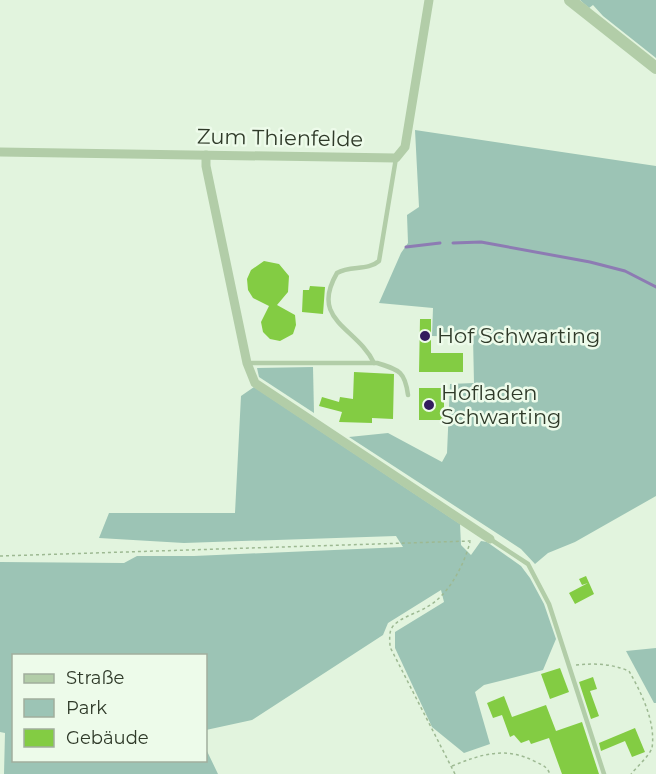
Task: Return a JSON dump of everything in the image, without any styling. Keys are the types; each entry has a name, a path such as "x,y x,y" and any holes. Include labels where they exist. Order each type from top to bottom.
{"street":[{"path":"396,158 405,147 429,0"},
{"path":"570,0 656,68"},
{"name":"Zum Thienfelde","path":"0,152 396,158"},
{"path":"206,155 206,166 247,363 255,383 490,539"}],"lane":[{"path":"374,363 364,347 330,312 328,299 337,273 344,269 374,266 379,261 396,158"},
{"path":"247,363 374,363 398,369 406,379 408,395"},
{"path":"490,539 528,564 549,604 604,774"}],"path":[{"path":"455,774 390,647 389,633 394,625 431,605 449,588 467,553 470,541 479,531"},
{"path":"0,556 470,541"},
{"path":"569,665 590,663 615,665 629,671 647,705 652,726 652,748 631,774"},
{"path":"452,766 493,753 522,754 547,767 550,774"}],"green space":[{"path":"580,0 656,0 656,58 603,16 593,5 589,8"},
{"path":"415,130 656,166 656,496 575,542 548,553 535,564 521,549 349,437 388,433 442,462 447,453 450,384 474,383 473,337 432,336 433,308 379,303 401,253 408,243 407,215 419,207"},
{"path":"313,367 314,413 259,377 257,368"},
{"path":"254,387 460,524 461,545 471,555 481,541 487,542 521,566 544,604 556,639 543,670 484,685 475,692 490,744 464,753 432,727 395,648 395,632 444,602 441,590 388,623 383,635 252,720 207,730 207,654 12,654 12,762 207,762 207,751 218,774 4,774 5,733 0,732 0,562 124,563 137,556 194,556 403,547 396,536 184,543 99,538 109,513 235,513 241,396"},
{"path":"656,648 656,703 654,703 626,651"}],"building":[{"path":"264,261 279,264 289,276 288,292 277,305 295,315 296,325 293,334 280,341 270,339 263,332 261,322 269,306 253,298 248,290 247,279 251,270"},
{"path":"310,286 325,287 323,314 302,312 303,290 309,290"},
{"name":"Hof Schwarting","path":"420,319 431,319 431,353 463,353 463,372 419,372"},
{"path":"354,372 394,374 393,419 372,418 372,423 339,422 342,412 319,406 322,397 339,402 340,397 353,399"},
{"path":"419,388 444,388 444,420 419,420"},
{"path":"586,576 594,594 575,604 569,593 588,583 582,585 579,579"},
{"path":"560,668 569,692 550,699 541,674"},
{"path":"593,677 597,689 590,691 599,716 591,719 579,682"},
{"path":"504,696 512,717 546,705 556,731 582,722 599,774 562,774 549,738 531,744 529,740 521,743 514,735 510,737 502,715 493,718 487,703"},
{"path":"635,728 645,752 632,757 625,741 601,751 599,743"}],"waterway":[{"path":"453,243 481,242 590,262 625,271 656,287"},
{"path":"406,247 440,243"}],"place":[{"name":"Hof Schwarting","path":"425,336"},
{"name":"Hofladen Schwarting","path":"429,405"}]}
